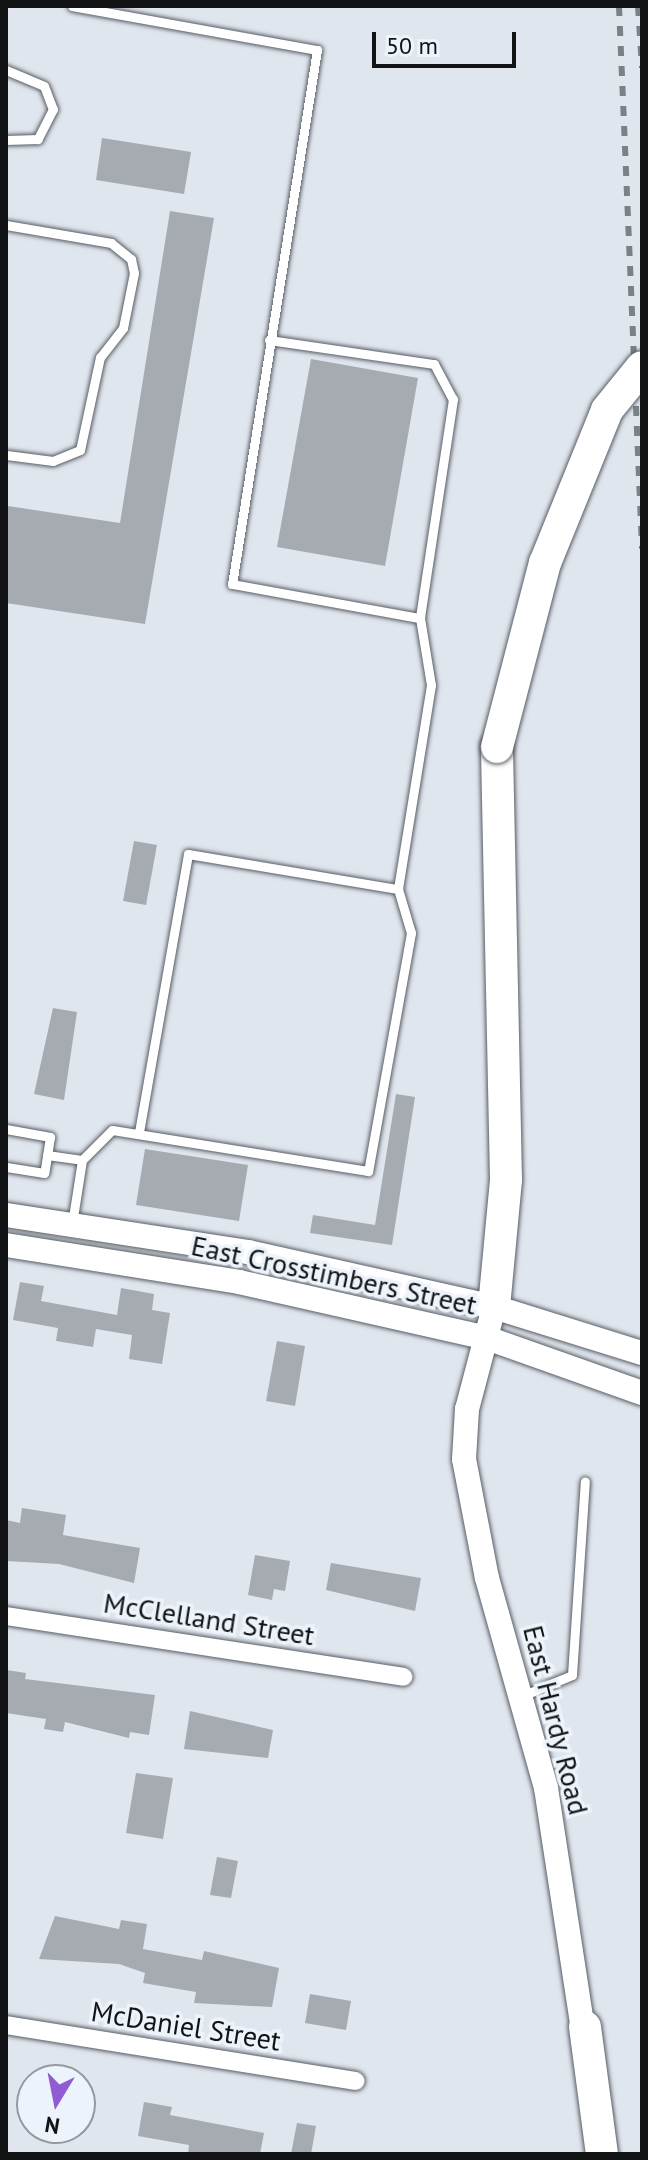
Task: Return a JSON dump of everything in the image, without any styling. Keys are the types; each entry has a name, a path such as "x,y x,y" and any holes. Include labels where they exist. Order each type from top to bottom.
{"highway":[{"path":"494,1307 506,1180 497,747 545,563 607,410 642,367"},
{"path":"585,2027 602,2154"}],"main road":[{"name":"East Crosstimbers Street","path":"6,1215 248,1252 494,1307 642,1353"},
{"path":"70,1255 72,1225"},
{"name":"East Crosstimbers Street","path":"6,1245 239,1282 484,1337 642,1393"},
{"path":"239,1282 248,1252"},
{"name":"East Hardy Road","path":"494,1307 484,1337 464,1459 546,1788 585,2027 592,2154"}],"street":[{"name":"McClelland Street","path":"6,1616 403,1677"},
{"name":"McDaniel Street","path":"6,2025 356,2081"}],"lane":[{"path":"72,6 317,50 232,584 420,618"},
{"path":"6,70 44,86 53,109 38,139 6,140"},
{"path":"6,225 111,243 131,259 134,273 123,328 100,357 80,450 53,461 6,455"},
{"path":"72,1225 82,1160 112,1130 368,1171 411,933 398,889 431,685 420,618 453,399 434,364 269,340"},
{"path":"139,1132 188,854 398,889"},
{"path":"6,1129 50,1137 44,1173 6,1167"},
{"path":"47,1155 82,1160"},
{"path":"522,1696 572,1675 585,1481"}],"building":[{"path":"102,138 191,152 184,194 96,180"},
{"path":"170,211 214,218 145,624 6,603 8,506 120,523"},
{"path":"311,359 418,378 385,566 277,547"},
{"path":"134,841 157,845 146,905 123,901"},
{"path":"53,1008 77,1012 64,1100 34,1094"},
{"path":"396,1094 415,1097 392,1245 310,1233 313,1215 375,1225"},
{"path":"145,1149 248,1165 239,1221 136,1205"},
{"path":"20,1282 44,1286 41,1301 117,1315 121,1288 154,1294 152,1310 170,1313 162,1364 129,1359 132,1335 96,1329 93,1347 56,1341 58,1328 13,1320"},
{"path":"277,1341 305,1346 295,1406 266,1401"},
{"path":"22,1508 66,1515 63,1535 140,1548 134,1583 59,1564 6,1561 6,1520 20,1523"},
{"path":"255,1555 290,1561 285,1591 274,1589 272,1600 248,1595"},
{"path":"331,1563 421,1578 415,1611 326,1590"},
{"path":"6,1670 26,1673 25,1679 155,1695 149,1735 130,1732 129,1738 65,1722 63,1732 44,1729 46,1719 6,1713"},
{"path":"190,1711 273,1730 268,1758 184,1749"},
{"path":"136,1773 173,1778 163,1839 126,1833"},
{"path":"217,1857 238,1861 231,1898 210,1895"},
{"path":"55,1916 119,1929 121,1920 147,1924 143,1949 202,1960 204,1951 279,1968 272,2007 194,2003 196,1992 143,1983 145,1973 119,1964 39,1959"},
{"path":"310,1994 351,2001 346,2030 305,2023"},
{"path":"144,2102 172,2107 170,2115 264,2133 260,2154 188,2154 189,2145 138,2136"},
{"path":"297,2123 316,2126 311,2154 291,2154"}],"railway":[{"path":"619,6 642,549"},
{"path":"638,6 642,68"}]}
